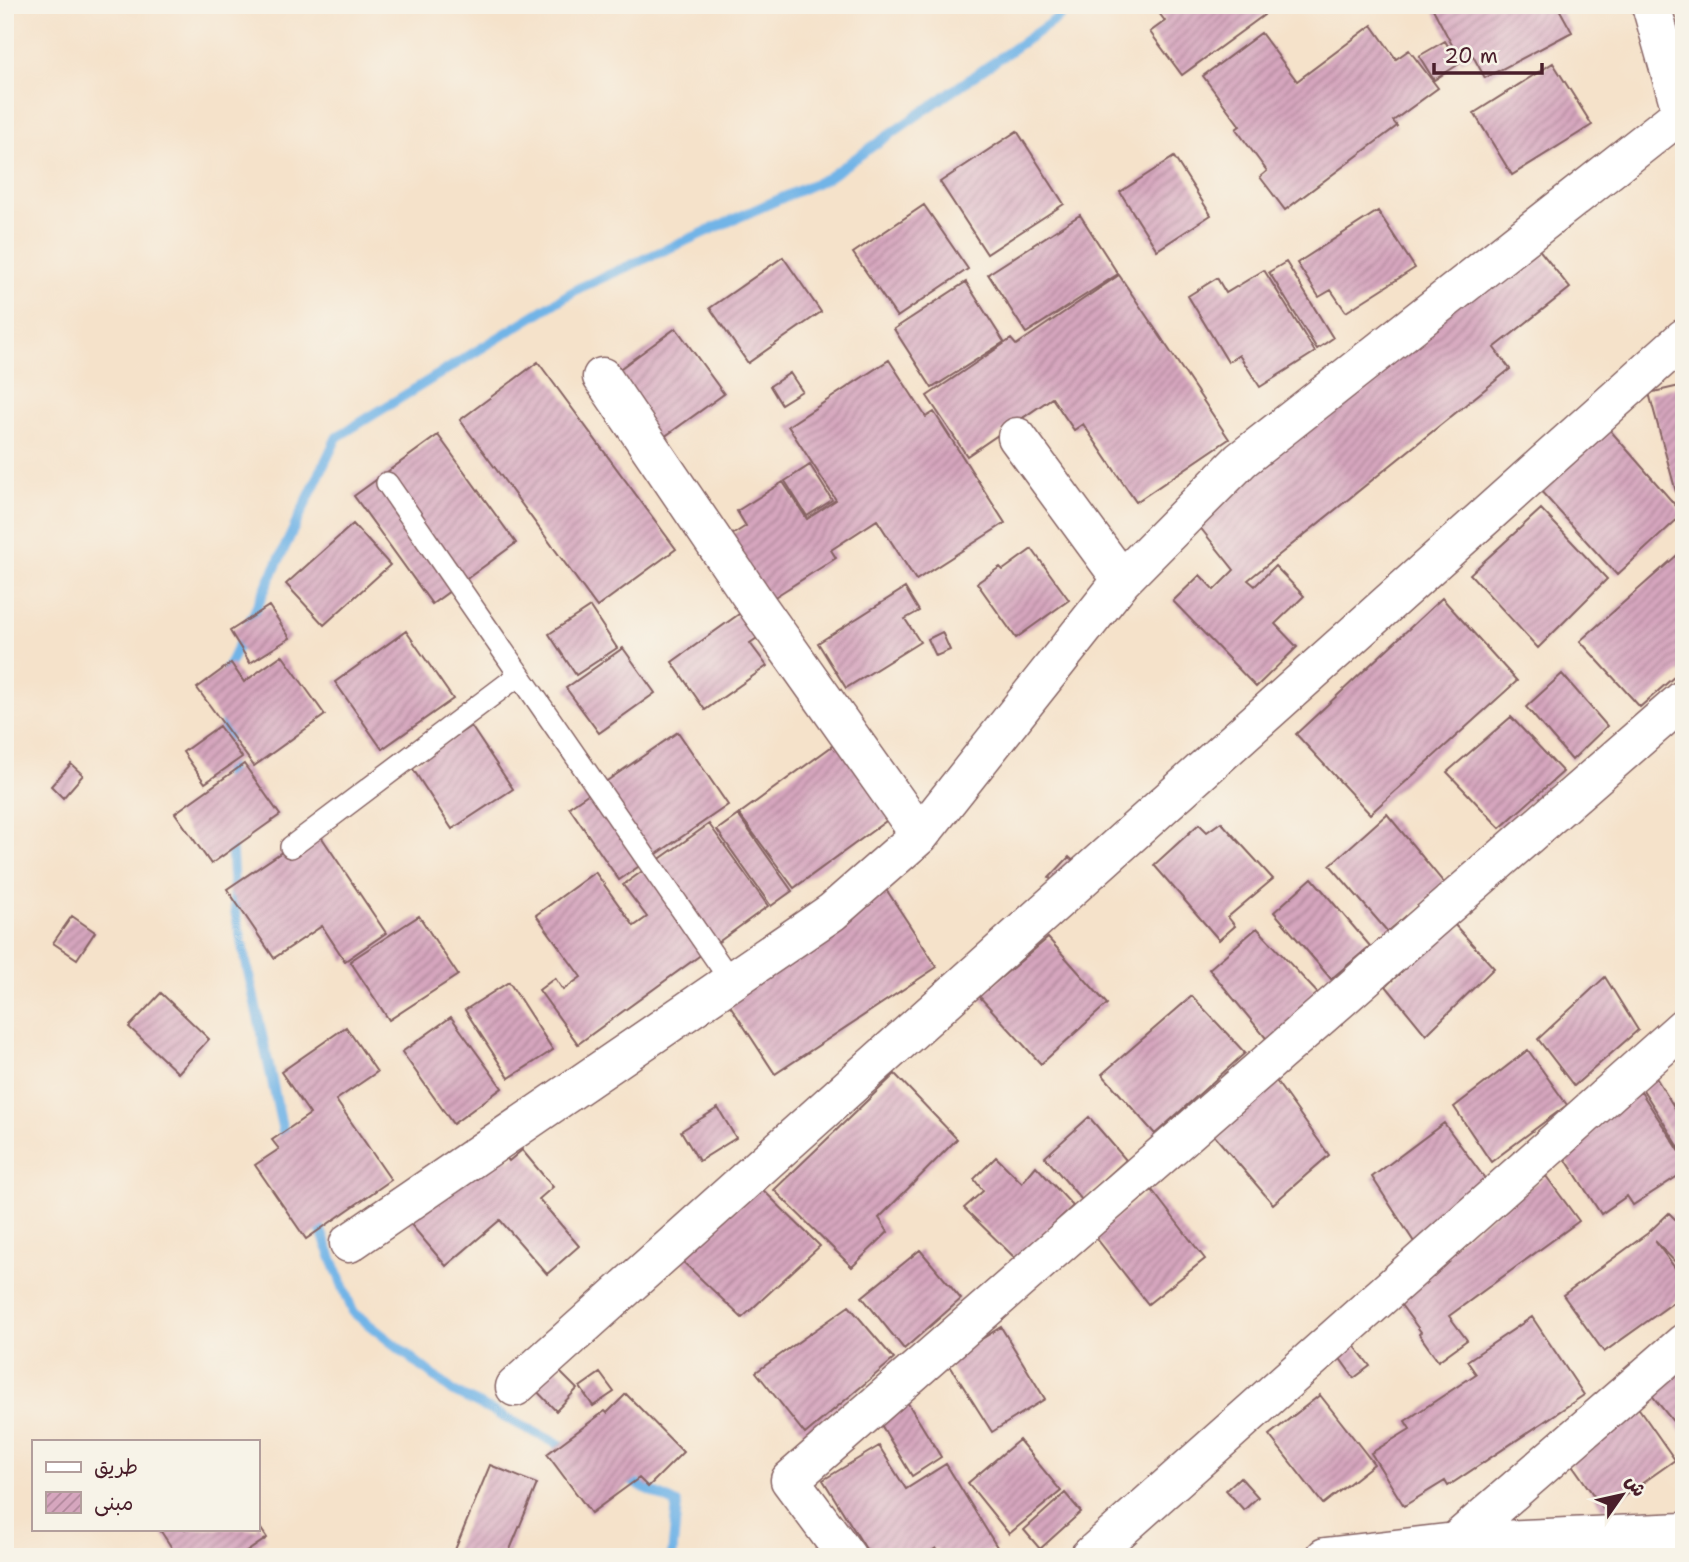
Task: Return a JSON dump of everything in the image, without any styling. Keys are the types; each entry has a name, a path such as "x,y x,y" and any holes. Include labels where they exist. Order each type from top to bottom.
{"street":[{"path":"349,1243 831,912 920,835 1122,580 1241,460 1683,117 1651,5"},
{"path":"515,1387 1684,338"},
{"path":"602,377 759,608 920,835"},
{"path":"1017,437 1122,580"},
{"path":"848,1557 790,1480 1684,699"},
{"path":"1089,1557 1684,1027"},
{"path":"1455,1542 1684,1343"},
{"path":"1325,1557 1455,1542 1684,1532"}],"lane":[{"path":"387,483 731,981"},
{"path":"291,847 519,675"}],"building":[{"path":"1161,5 1257,5 1264,15 1182,75 1150,32 1165,21 1156,9"},
{"path":"1557,5 1572,32 1485,78 1473,56 1461,62 1432,7"},
{"path":"1372,25 1396,59 1409,50 1438,88 1393,121 1397,126 1285,210 1260,177 1267,171 1236,129 1240,126 1203,76 1261,33 1297,81"},
{"path":"1445,41 1459,64 1434,80 1419,56"},
{"path":"1553,63 1592,125 1512,175 1474,113"},
{"path":"1017,131 1064,204 987,254 940,182"},
{"path":"1174,157 1211,215 1157,250 1120,192"},
{"path":"924,205 968,269 897,317 853,253"},
{"path":"1378,211 1415,268 1346,312 1331,290 1319,297 1297,263"},
{"path":"1080,215 1118,274 1026,333 988,274"},
{"path":"1529,237 1570,288 1494,348 1510,369 1248,580 1255,586 1275,566 1304,596 1275,624 1297,647 1256,687 1173,601 1200,575 1214,590 1234,570 1187,511"},
{"path":"783,257 821,312 748,363 710,308"},
{"path":"1286,262 1333,338 1317,349 1269,272"},
{"path":"1264,270 1315,352 1260,387 1239,355 1228,362 1188,296 1217,278 1226,293"},
{"path":"1119,275 1229,439 1136,502 1083,424 1074,430 1052,398 967,456 927,396 1011,339 1016,345"},
{"path":"966,282 1004,342 932,388 894,329"},
{"path":"676,328 724,394 657,442 610,376"},
{"path":"889,360 926,417 934,412 1005,523 916,580 877,520 831,550 836,558 762,605 721,542 746,526 737,511 783,482 807,519 836,500 788,426"},
{"path":"538,362 676,549 597,607 460,420"},
{"path":"790,373 802,391 781,404 770,386"},
{"path":"1684,385 1684,490 1676,492 1649,393"},
{"path":"1609,429 1683,514 1617,575 1539,489"},
{"path":"438,435 516,543 432,604 354,496"},
{"path":"810,465 832,500 807,516 785,481"},
{"path":"1541,509 1607,579 1538,648 1470,574"},
{"path":"353,524 390,565 324,625 286,584"},
{"path":"1032,549 1069,600 1016,638 977,583 1000,567 1003,570"},
{"path":"1684,549 1684,668 1640,707 1580,641"},
{"path":"905,588 919,611 905,619 920,642 846,688 818,643"},
{"path":"1442,598 1517,681 1370,814 1296,734"},
{"path":"269,606 290,638 250,663 230,631"},
{"path":"590,607 617,648 576,675 549,634"},
{"path":"742,612 760,636 750,643 767,666 705,710 672,662"},
{"path":"406,631 453,699 382,749 335,682"},
{"path":"942,632 950,650 936,656 928,639"},
{"path":"623,648 655,693 599,733 566,688"},
{"path":"282,655 325,715 254,766 197,688 231,663 244,682"},
{"path":"1562,674 1607,726 1572,760 1526,707"},
{"path":"1511,717 1563,772 1500,828 1447,772"},
{"path":"219,726 242,757 205,783 183,752"},
{"path":"471,726 513,789 452,829 411,766"},
{"path":"678,732 728,805 619,880 569,807"},
{"path":"842,739 897,813 794,888 739,814"},
{"path":"71,764 83,775 63,798 51,786"},
{"path":"244,764 280,815 211,864 175,813"},
{"path":"1387,814 1445,884 1388,932 1330,865"},
{"path":"738,815 792,891 771,906 717,830"},
{"path":"1221,822 1273,879 1228,917 1235,926 1219,940 1154,865 1199,824 1207,832"},
{"path":"709,824 768,906 578,1044 539,990 555,978 563,990 581,977 536,915 595,872 634,926 647,917 623,885"},
{"path":"316,829 386,933 345,961 322,926 274,958 227,889"},
{"path":"1069,857 1080,867 1061,888 1049,878"},
{"path":"1312,878 1370,946 1331,979 1274,912"},
{"path":"882,883 937,967 775,1074 720,990"},
{"path":"72,916 95,932 77,959 53,943"},
{"path":"419,916 458,975 389,1020 350,961"},
{"path":"1453,923 1494,968 1426,1035 1386,986"},
{"path":"1257,928 1322,998 1270,1043 1209,969"},
{"path":"1048,938 1107,1004 1041,1064 979,996"},
{"path":"1605,977 1638,1030 1574,1086 1538,1039"},
{"path":"509,982 553,1050 509,1078 465,1010"},
{"path":"161,993 209,1039 178,1073 129,1027"},
{"path":"1192,996 1245,1053 1155,1134 1102,1074"},
{"path":"451,1017 502,1088 453,1124 402,1052"},
{"path":"346,1027 377,1072 336,1100 391,1180 306,1239 255,1165 279,1149 272,1140 310,1114 281,1072"},
{"path":"1528,1050 1567,1105 1491,1162 1454,1107"},
{"path":"895,1074 957,1139 879,1218 888,1232 852,1267 774,1190"},
{"path":"1655,1076 1684,1123 1684,1155 1640,1085"},
{"path":"1274,1078 1329,1155 1273,1204 1212,1133"},
{"path":"1641,1092 1684,1158 1684,1172 1633,1205 1627,1196 1601,1214 1557,1146"},
{"path":"718,1108 736,1138 699,1161 681,1131"},
{"path":"1089,1117 1126,1160 1082,1200 1045,1157"},
{"path":"1444,1123 1486,1180 1414,1242 1372,1177"},
{"path":"498,1147 509,1161 522,1150 553,1187 539,1199 579,1246 547,1274 500,1220 446,1266 402,1214"},
{"path":"996,1157 1022,1183 1036,1166 1073,1206 1016,1259 964,1208 983,1191 974,1179"},
{"path":"1546,1176 1579,1221 1449,1316 1467,1340 1438,1361 1419,1334 1421,1332 1390,1290"},
{"path":"760,1187 820,1246 742,1318 678,1257"},
{"path":"1152,1190 1205,1259 1148,1304 1094,1235"},
{"path":"1669,1213 1684,1228 1684,1271 1655,1241 1684,1280 1684,1295 1604,1352 1563,1295 1648,1233"},
{"path":"920,1250 961,1299 904,1349 862,1297"},
{"path":"849,1306 894,1359 805,1434 756,1372"},
{"path":"1532,1317 1584,1395 1448,1486 1445,1481 1404,1506 1371,1453 1410,1429 1405,1421 1476,1374 1467,1361"},
{"path":"1001,1327 1045,1399 992,1432 947,1361"},
{"path":"1349,1339 1370,1366 1354,1378 1334,1350"},
{"path":"1684,1355 1684,1435 1645,1387"},
{"path":"554,1366 577,1389 556,1411 533,1387"},
{"path":"600,1373 614,1392 593,1406 580,1387"},
{"path":"626,1394 683,1452 648,1487 639,1478 591,1513 547,1454 605,1411 607,1413"},
{"path":"1320,1395 1374,1464 1323,1504 1269,1435"},
{"path":"906,1400 941,1457 912,1476 877,1418"},
{"path":"1637,1406 1675,1460 1604,1510 1566,1456"},
{"path":"1019,1440 1061,1491 1009,1534 968,1483"},
{"path":"879,1446 906,1489 946,1464 997,1547 980,1557 942,1557 936,1548 922,1557 871,1557 823,1480"},
{"path":"490,1465 537,1484 507,1557 452,1557"},
{"path":"1240,1477 1258,1497 1244,1510 1226,1490"},
{"path":"1065,1493 1081,1512 1040,1549 1024,1530"},
{"path":"259,1526 267,1538 239,1557 178,1557 160,1530 259,1530"}],"waterway":[{"path":"223,678 337,437 579,288 827,178 1059,17 1066,5"},
{"path":"225,715 229,787"},
{"path":"231,838 235,911 286,1145"},
{"path":"316,1218 353,1312 454,1392 572,1451"},
{"path":"621,1476 677,1504 672,1557"}]}
